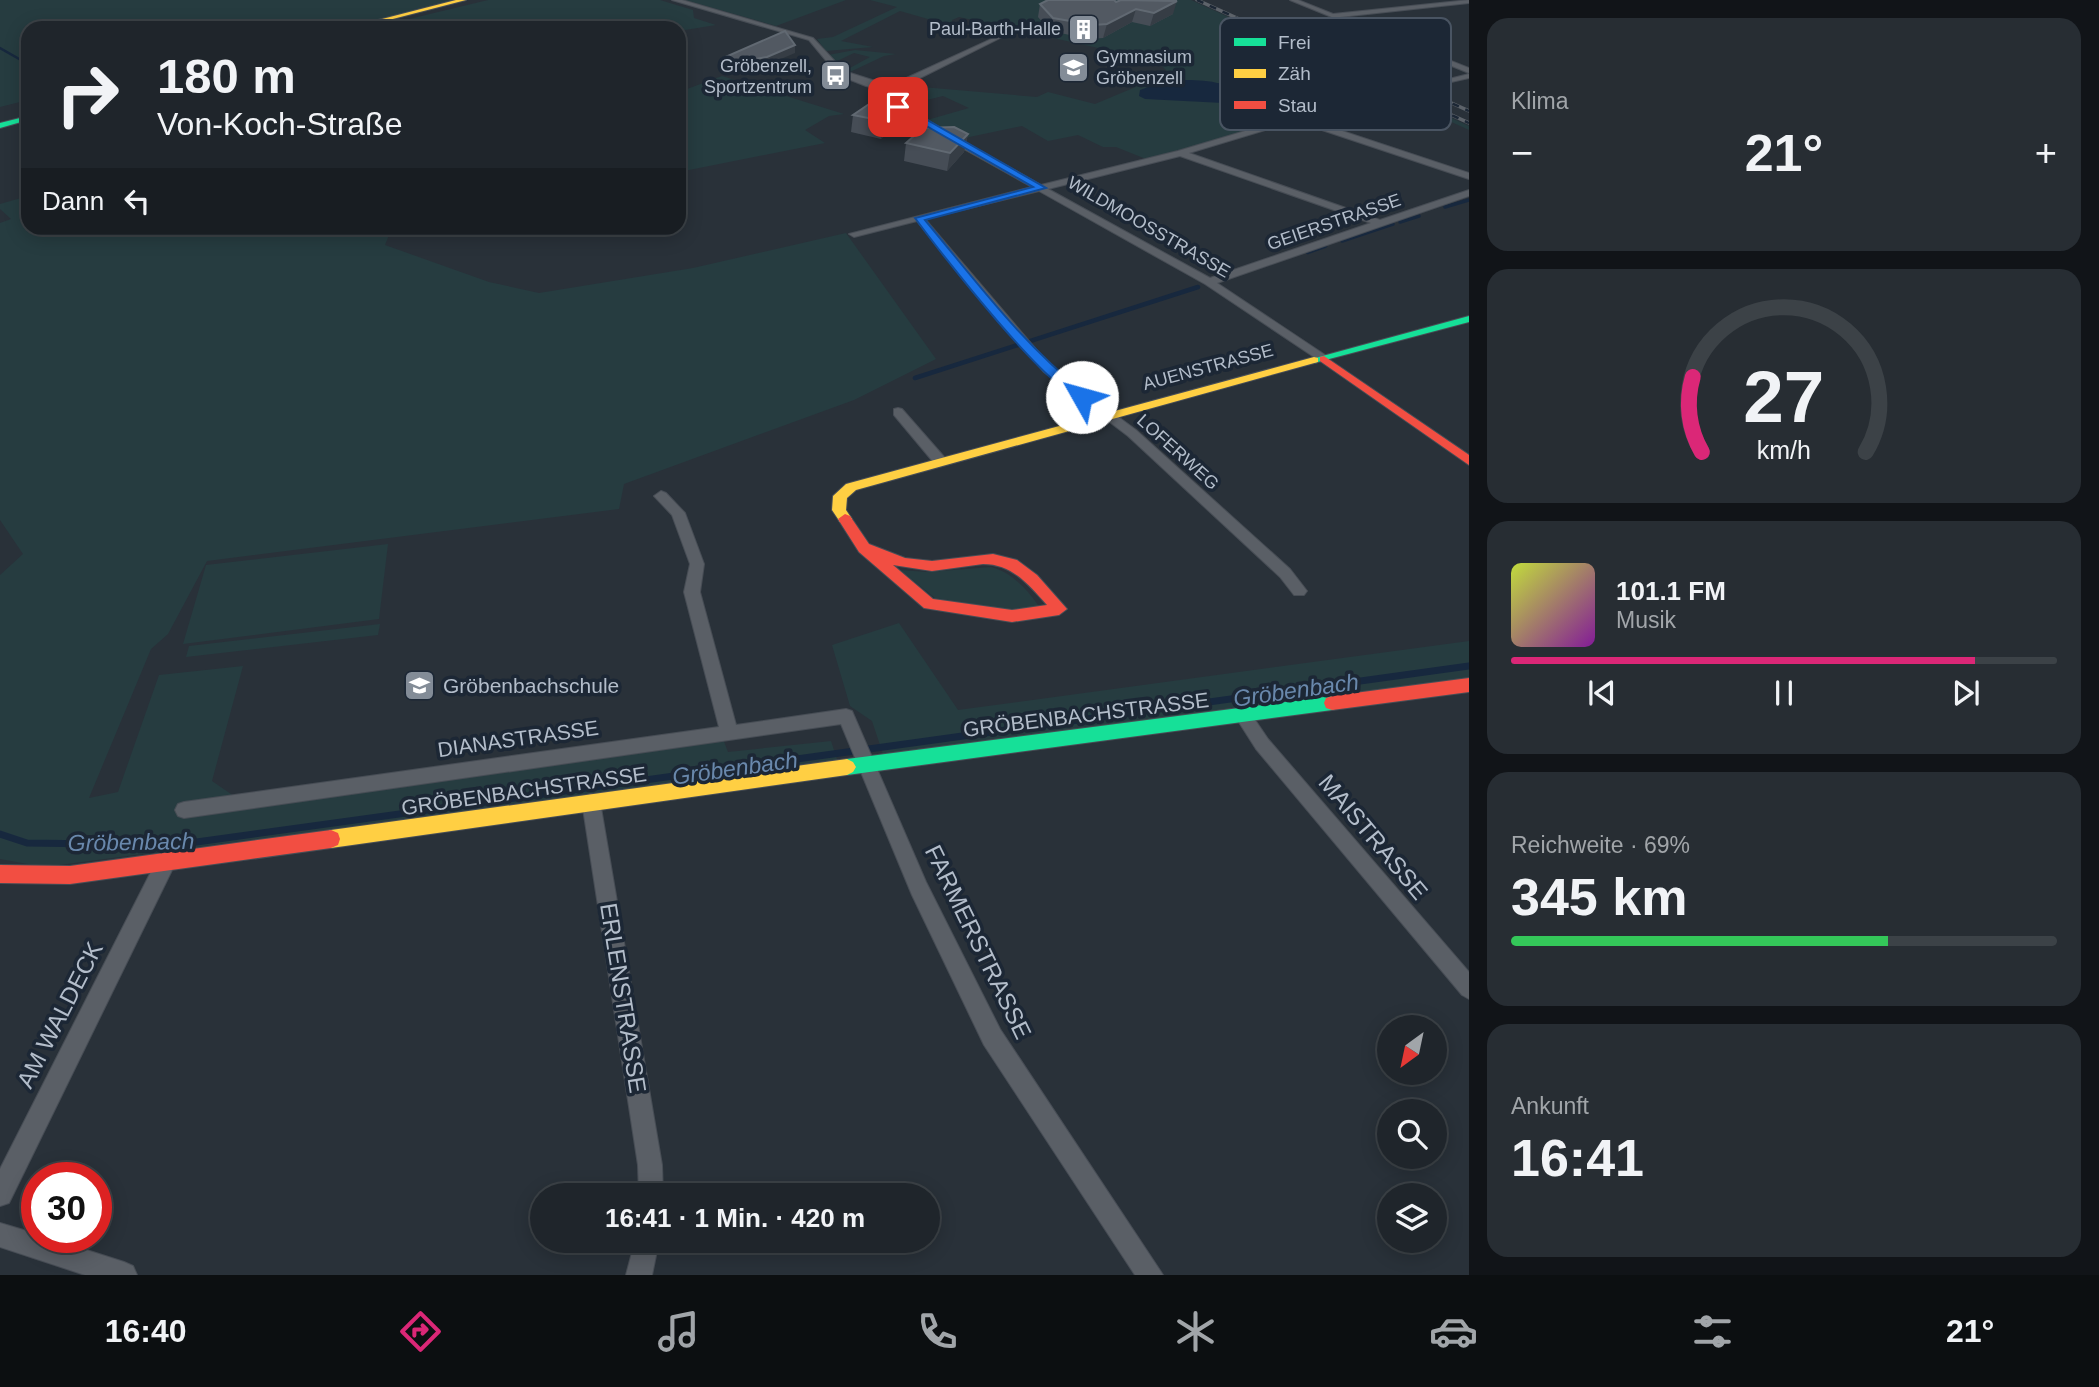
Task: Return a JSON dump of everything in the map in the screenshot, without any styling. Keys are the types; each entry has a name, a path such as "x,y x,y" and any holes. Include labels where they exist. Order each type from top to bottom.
{"street":[{"path":"378,21 463,0"},
{"path":"676,0 811,39 841,73 869,85 895,90 1020,26"},
{"path":"1293,0 1338,18"},
{"path":"1331,15 1469,1"},
{"path":"1451,65 1469,73"},
{"path":"1451,78 1469,73"},
{"name":"WILDMOOSSTRASSE","path":"895,90 898,107 1209,282 1469,461"},
{"path":"0,126 21,120"},
{"path":"854,234 1259,130"},
{"path":"1331,130 1469,176"},
{"path":"1181,152 1379,223"},
{"name":"GEIERSTRASSE","path":"1209,282 1469,193"},
{"name":"LOFERWEG","path":"919,218 1048,370 1132,433 1285,573 1299,591"},
{"name":"AUENSTRASSE","path":"864,548 888,559 911,565 932,566 991,558 1012,564 1059,609 1042,614 1012,616 929,604 864,548 839,510 841,496 851,487 940,461 1469,319"},
{"path":"898,412 940,461"},
{"path":"661,496 678,513 696,565 692,592 729,732"},
{"name":"GRÖBENBACHSTRASSE","path":"0,874 70,875 591,802 858,746 1243,716 1469,685"},
{"name":"DIANASTRASSE","path":"184,810 846,716 858,746"},
{"name":"MAISTRASSE","path":"1243,716 1262,744 1469,988"},
{"name":"FARMERSTRASSE","path":"858,746 919,888 992,1037 1150,1275"},
{"name":"ERLENSTRASSE","path":"591,802 650,1165 651,1183"},
{"name":"AM WALDECK","path":"0,1194 167,860"},
{"path":"0,1236 124,1275"},
{"path":"639,1275 644,1253"}],"green space":[{"path":"0,0 457,0 373,21 21,21 21,102 0,107"},
{"path":"488,0 660,0 693,10 694,18 716,25 686,30 686,21 401,21"},
{"path":"685,0 846,0 776,26"},
{"path":"870,0 1191,0 1231,18 1220,18 1220,130 1252,130 1146,159 1116,147 1103,147 1078,135 1048,141 1022,126 960,139 927,120 969,108 943,96 903,106 901,93 910,86 1037,97 1048,92 1095,104 1169,73 1157,61 959,17 952,20 952,23 1000,33 991,37 900,11 841,41 873,47 826,51 817,39 833,37 897,7"},
{"path":"855,50 896,54 884,56 850,72 853,74 850,75 838,69 848,69 870,57 854,53 833,63 828,55"},
{"path":"722,76 844,114 829,116 805,130 825,143 686,171 686,89"},
{"path":"1451,118 1469,126 1469,130 1451,122"},
{"path":"21,198 21,235 389,235 385,245 489,282 539,293 693,268 846,233 936,359 854,400 624,484 619,509 207,561 168,634 151,649 89,798 118,792 159,675 243,666 212,781 247,805 723,739 728,752 831,741 838,762 44,867 0,859 0,575 23,554 0,520 0,223 11,219 0,209 0,204"},
{"path":"388,544 379,619 183,644 206,565"},
{"path":"991,567 1005,573 1023,587 1038,605 1034,613 935,598 900,570 928,572"},
{"path":"899,623 958,710 1469,641 1469,681 883,754 872,721 850,706 832,645"},
{"path":"380,624 378,635 186,657 189,646"}],"water":[{"path":"1168,80 1219,83 1220,103 1145,99 1139,96 1140,90"}],"building":[{"path":"1048,0 1177,1 1154,13 1136,9 1107,24 1093,25 1053,18 1040,4"},
{"path":"785,31 795,45 767,57 725,64 723,58"},
{"path":"881,96 904,101 899,105 902,106 883,121 853,115"},
{"path":"954,127 968,134 950,153 906,143 923,128"}],"waterway":[{"path":"0,48 21,60"},
{"path":"1445,207 1469,200"},
{"path":"1400,222 1419,216"},
{"path":"1342,241 1393,224"},
{"path":"1308,252 1325,246"},
{"path":"915,378 1198,287"},
{"name":"Gröbenbach","path":"0,834 27,843 175,845 1469,666"}],"railway":[{"path":"1197,0 1237,18"},
{"path":"1451,103 1469,111"},
{"path":"1451,115 1469,123"}],"traffic: fast":[{"path":"0,126 21,120"},
{"path":"1314,360 1469,319"},
{"path":"847,767 1332,703"}],"traffic: slow":[{"path":"378,21 463,0"},
{"path":"845,519 839,510 840,496 851,487 1314,360"},
{"path":"331,839 847,767"}],"traffic: jam":[{"path":"1324,359 1469,461"},
{"path":"845,519 864,548 929,604 1012,616 1059,609 1025,573 1002,560 983,559 923,566 897,561 864,548"},
{"path":"1332,703 1469,685"},
{"path":"0,874 70,875 331,839"}],"place":[{"name":"Paul-Barth-Halle","path":"1084,29"},
{"name":"Gymnasium Gröbenzell","path":"1073,67"},
{"name":"Gröbenzell, Sportzentrum","path":"835,76"},
{"name":"Gröbenbachschule","path":"420,686"}],"route":[{"path":"898,107 1041,188 919,218 1009,328 1048,370 1082,397"}]}
